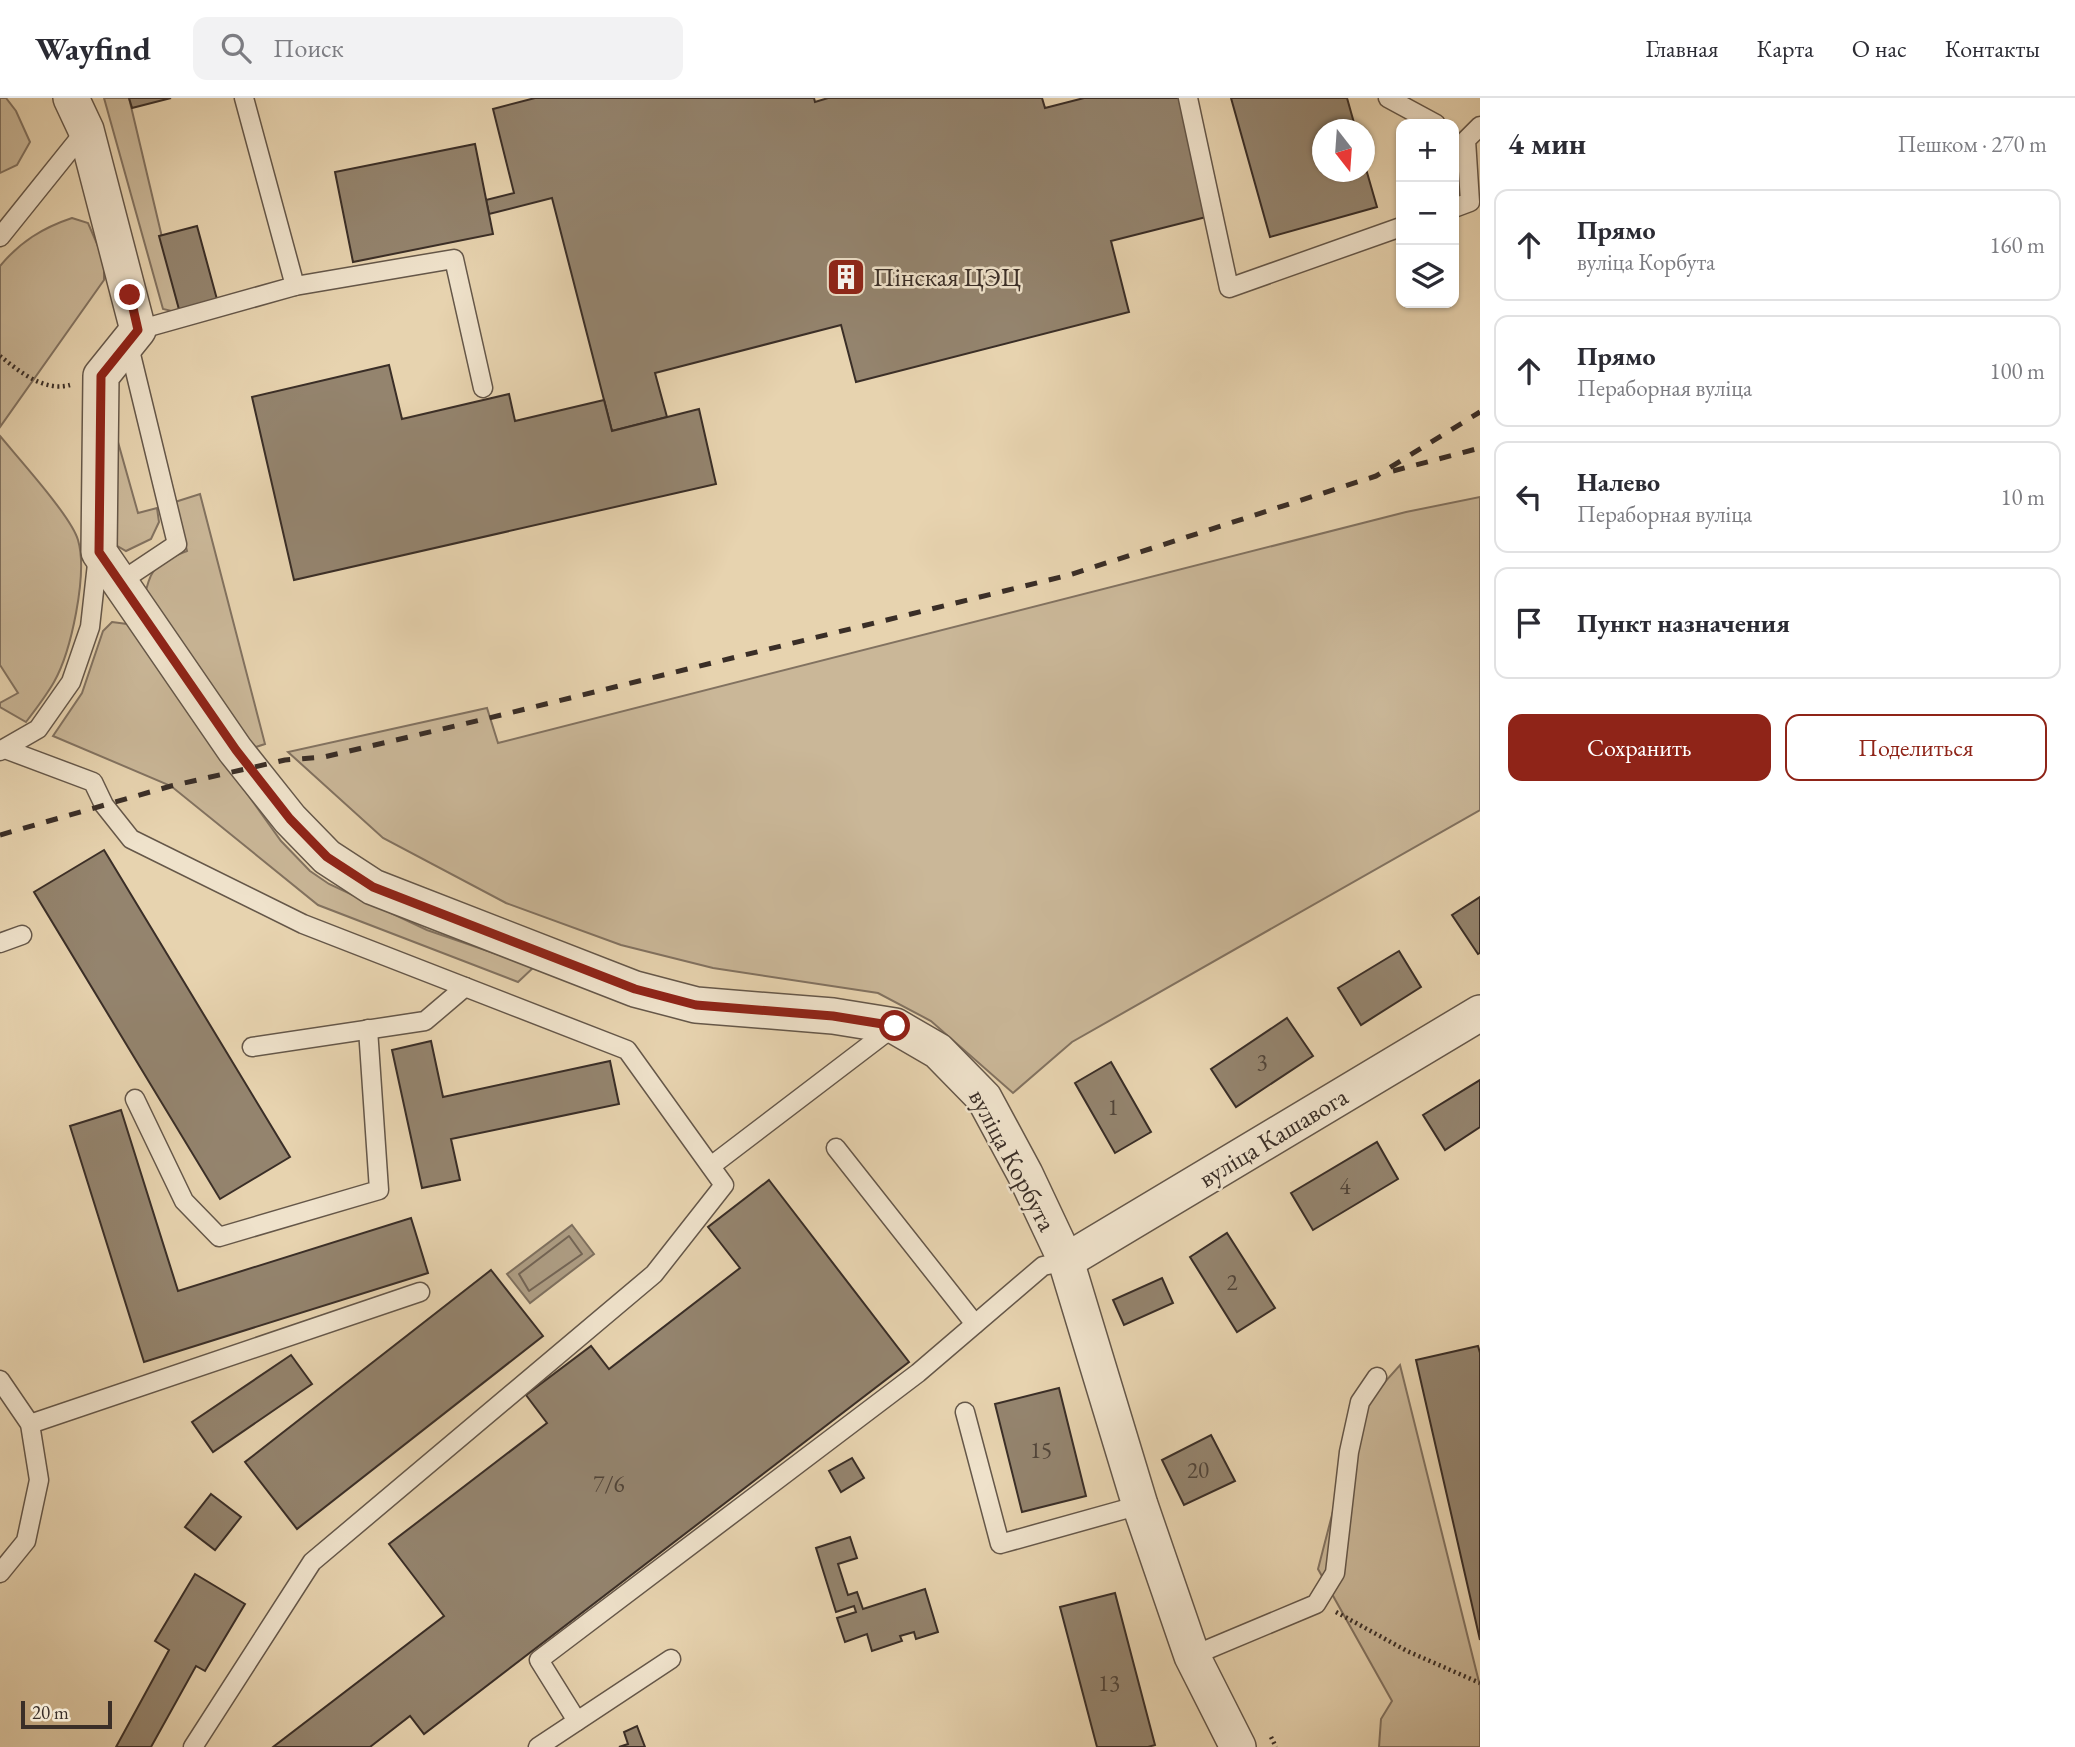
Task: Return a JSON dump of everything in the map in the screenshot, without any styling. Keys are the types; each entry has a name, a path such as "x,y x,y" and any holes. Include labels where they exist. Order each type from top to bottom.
{"street":[{"path":"71,98 86,130 133,336 101,376 99,552"},
{"name":"вуліца Корбута","path":"99,552 236,750 290,819 327,857 373,887 635,989 696,1005 833,1016 895,1026 938,1051 963,1073 984,1098 1026,1174 1066,1261 1140,1505 1192,1657 1238,1747"},
{"name":"вуліца Кашавога","path":"1066,1261 1480,1013"}],"lane":[{"path":"244,98 295,286"},
{"path":"1188,98 1229,288 1396,229"},
{"path":"1388,98 1427,119"},
{"path":"1459,206 1470,202 1460,137 1480,126"},
{"path":"0,237 86,130"},
{"path":"120,582 177,544 133,336 295,286 454,259 483,388"},
{"path":"2,750 38,729 71,682 89,627 99,552"},
{"path":"2,750 93,782 104,805 131,839 303,924 627,1050 724,1185 654,1274 312,1562 193,1747"},
{"path":"0,943 22,935"},
{"path":"252,1047 425,1021 465,987"},
{"path":"710,1166 895,1026"},
{"path":"135,1099 184,1201 219,1237 379,1190 368,1029"},
{"path":"836,1147 975,1324"},
{"path":"577,1721 539,1660 918,1373 1044,1266 1066,1261"},
{"path":"30,1424 420,1292"},
{"path":"1192,1657 1316,1604 1335,1573 1349,1452 1360,1402 1377,1377"},
{"path":"0,1380 30,1424 39,1480 26,1541 0,1573"},
{"path":"965,1412 1000,1544 1140,1505"},
{"path":"538,1747 671,1659"}],"path":[{"path":"0,356 21,372 52,387 101,376"},
{"path":"1316,1604 1352,1618 1407,1651 1480,1683"}],"shaded area":[{"path":"0,98 6,98 16,111 30,142 17,165 0,173"},
{"path":"104,98 129,98 180,313 163,309"},
{"path":"72,218 88,223 104,260 104,280 0,427 0,266 32,237"},
{"path":"116,435 138,513 157,508 159,522 151,539 126,551 114,544"},
{"path":"0,436 65,517 78,540 81,555 76,612 66,652 54,682 26,722 0,707 0,703 18,693 0,665"},
{"path":"200,494 265,744 253,748 146,590 155,568 171,557 187,551 175,502"},
{"path":"1480,497 1480,810 1072,1042 1013,1093 931,1021 878,993 713,968 621,945 506,903 383,838 288,752 487,708 498,743 1406,512"},
{"path":"112,622 127,624 139,633 215,749 281,841 310,871 329,884 427,930 534,967 518,982 318,905 171,786 53,736 82,693 103,631"},
{"path":"1400,1365 1480,1686 1480,1747 1379,1747 1381,1719 1392,1701 1318,1569 1359,1411"}],"water":[{"path":"572,1225 594,1254 530,1303 507,1274"}],"building":[{"path":"129,98 171,98 132,108"},
{"name":"Пінская ЦЭЦ","path":"535,98 814,98 815,102 828,98 1042,98 1045,108 1084,98 1192,98 1222,213 1111,241 1129,312 856,382 841,325 655,373 667,417 612,431 552,198 489,214 486,200 514,193 493,109"},
{"path":"1231,98 1347,98 1353,119 1312,119 1312,182 1370,182 1377,207 1270,237"},
{"path":"475,144 493,234 353,262 335,172"},
{"path":"197,226 218,303 180,313 159,236"},
{"path":"389,365 402,419 509,394 515,421 604,400 612,431 699,409 716,484 294,580 252,397"},
{"path":"104,850 290,1157 220,1199 34,892"},
{"path":"1480,897 1480,953 1478,954 1452,915"},
{"path":"1399,951 1421,987 1361,1025 1338,988"},
{"path":"1287,1018 1313,1056 1236,1107 1211,1069"},
{"path":"431,1041 443,1097 610,1061 619,1104 451,1139 460,1180 422,1188 392,1050"},
{"path":"1111,1062 1151,1132 1115,1153 1075,1083"},
{"path":"1480,1080 1480,1127 1445,1150 1423,1115"},
{"path":"121,1110 178,1291 411,1218 428,1273 144,1362 70,1126"},
{"path":"1377,1142 1398,1179 1313,1230 1291,1193"},
{"path":"769,1180 909,1362 424,1734 410,1716 370,1747 273,1747 444,1616 389,1544 547,1423 526,1395 591,1346 609,1369 740,1268 708,1227"},
{"path":"1227,1233 1275,1308 1237,1332 1190,1257"},
{"path":"491,1270 543,1336 297,1529 245,1462"},
{"path":"1162,1278 1173,1303 1124,1325 1113,1300"},
{"path":"1478,1346 1480,1353 1480,1640 1416,1360"},
{"path":"291,1355 312,1384 213,1452 192,1422"},
{"path":"1059,1388 1086,1496 1022,1512 995,1404"},
{"path":"1211,1435 1235,1481 1184,1505 1162,1460"},
{"path":"852,1458 864,1478 841,1492 829,1471"},
{"path":"211,1494 241,1517 215,1550 185,1527"},
{"path":"850,1537 857,1558 838,1564 848,1595 857,1592 863,1609 925,1589 938,1632 916,1639 914,1632 900,1636 902,1641 872,1651 867,1634 845,1642 837,1618 856,1612 854,1606 836,1612 816,1548"},
{"path":"195,1574 245,1604 205,1671 196,1666 151,1747 116,1747 169,1650 155,1641"},
{"path":"1115,1593 1155,1745 1148,1747 1097,1747 1060,1607"},
{"path":"637,1726 645,1747 619,1747 628,1744 624,1732"}],"railway":[{"path":"0,835 171,786 285,760 324,757 1069,575 1376,476 1480,412"},
{"path":"1393,471 1480,448"}],"place":[{"name":"Пінская ЦЭЦ","path":"846,277"}],"route":[{"path":"130,295 138,330 101,376 99,552 236,750 290,819 327,857 373,887 635,989 696,1005 833,1016 895,1026"}]}
